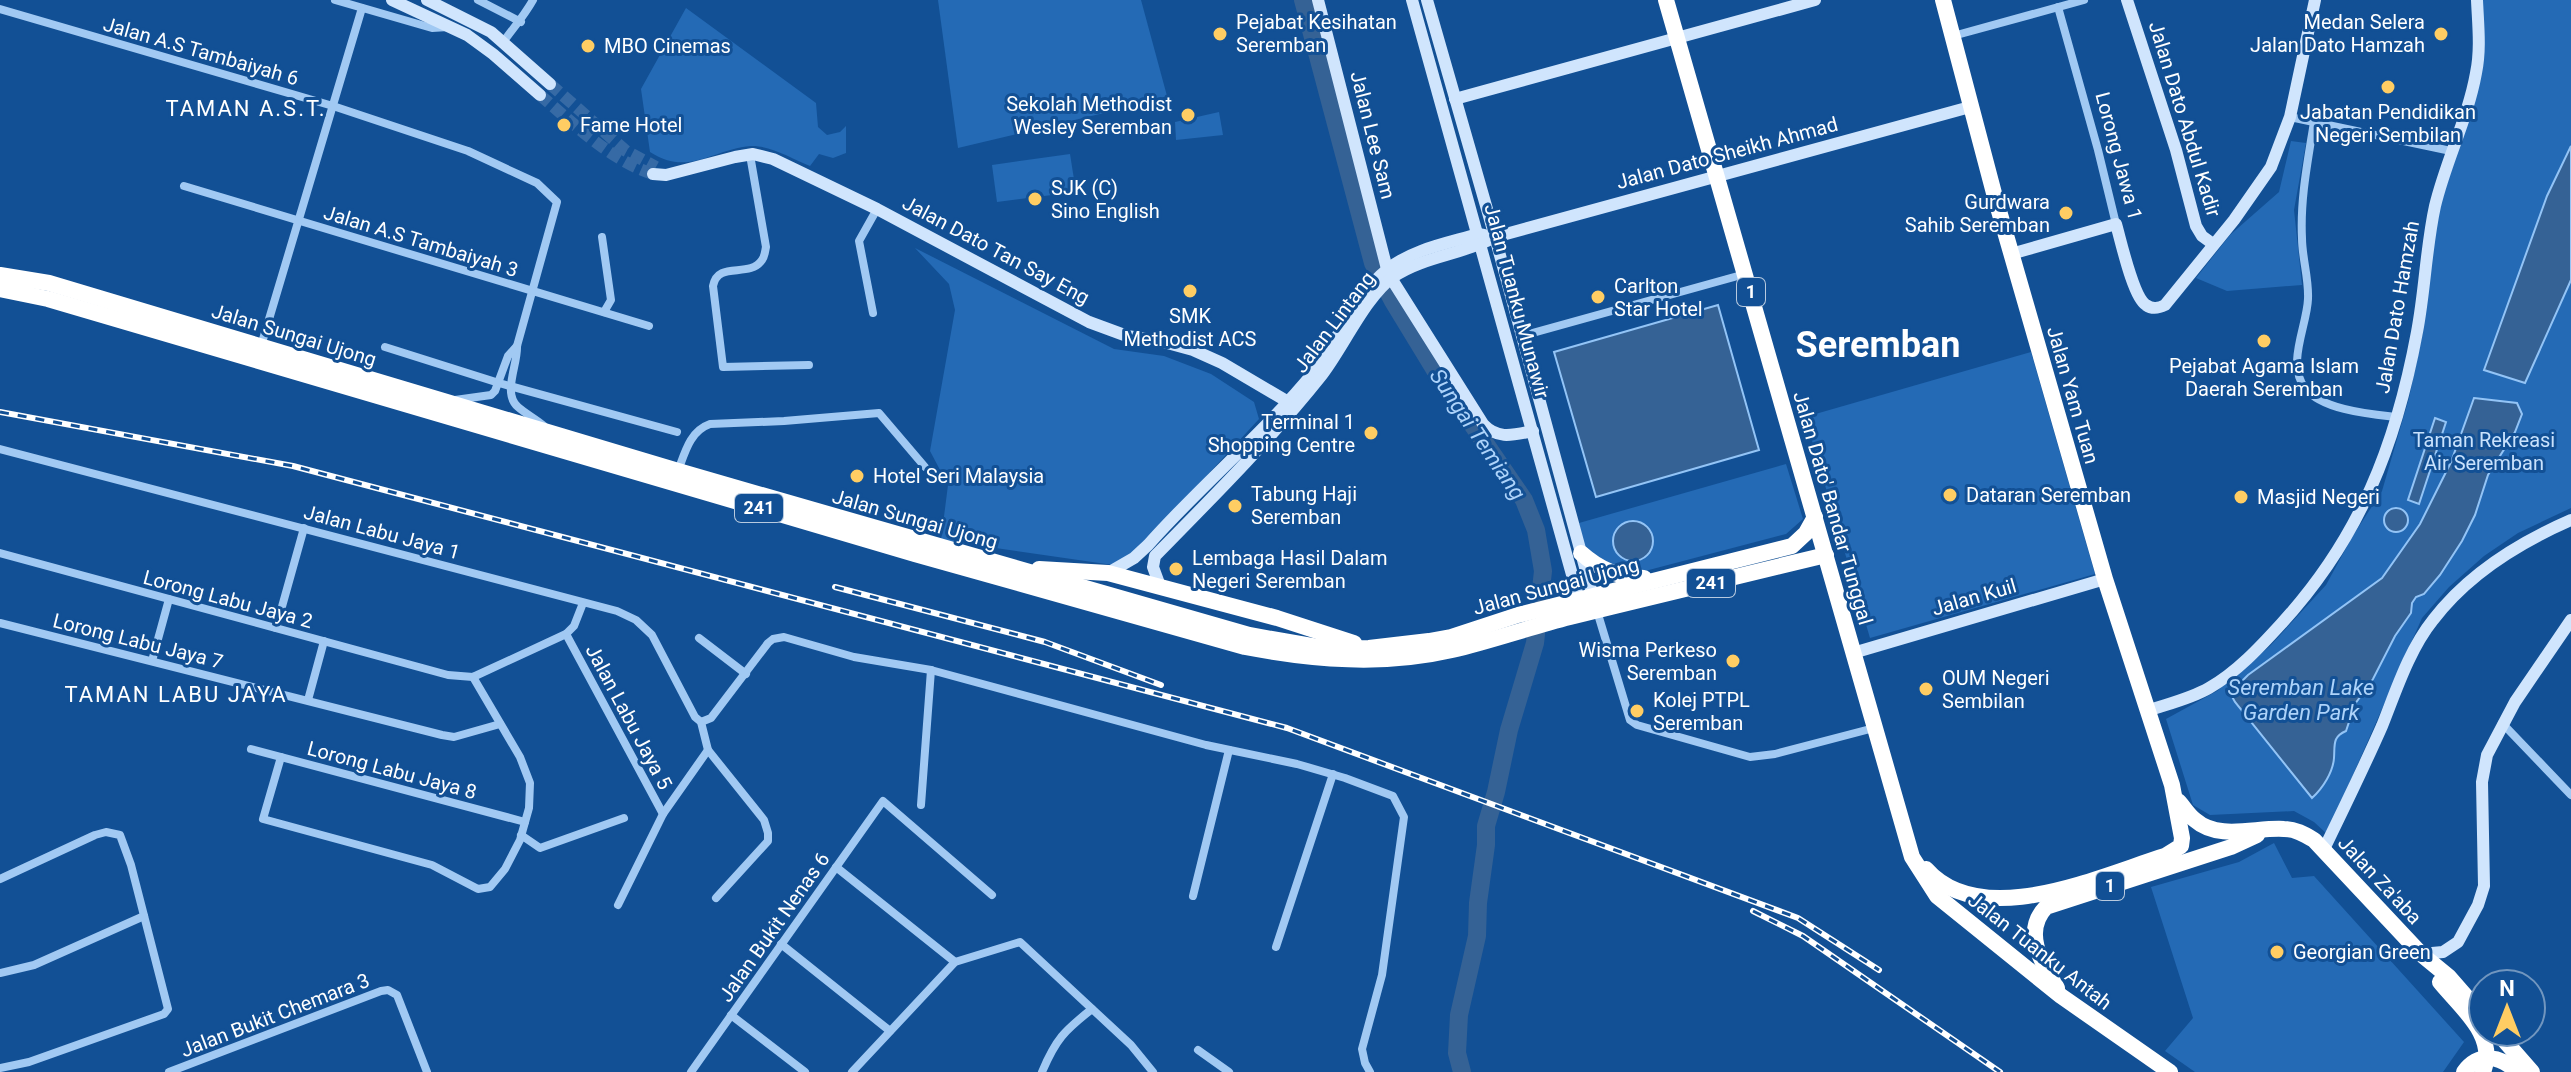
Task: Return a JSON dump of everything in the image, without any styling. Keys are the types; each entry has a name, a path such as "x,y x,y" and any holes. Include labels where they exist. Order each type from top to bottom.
{"highway":[{"name":"Jalan Dato' Bandar Tunggal","path":"1666,0 1906,842"},
{"name":"Jalan Yam Tuan","path":"1943,0 2011,254 2105,579 2176,799"},
{"name":"Jalan Sungai Ujong","path":"0,275 49,283 1013,569 1249,635 1329,649 1369,648 1451,637 1826,555"},
{"name":"Jalan Sungai Ujong","path":"0,289 48,299 1245,647 1327,660 1370,660 1455,649 1518,622"},
{"name":"Jalan Sungai Ujong","path":"1588,605 1658,579 1792,546 1806,533 1815,517"},
{"path":"1581,553 1593,564 1617,576 1658,579"},
{"path":"1013,569 1108,573 1277,618 1369,648"},
{"name":"Jalan Za'aba","path":"2176,799 2193,820 2211,828 2242,832 2293,830 2314,840 2421,954 2449,977 2467,998"},
{"name":"1","path":"1906,842 1931,875 1948,887 1985,897 2033,897 2175,852 2181,846 2182,838 2176,799"},
{"name":"1","path":"2061,996 2042,964 2036,946 2036,923 2046,907 2231,847 2267,830"},
{"name":"Jalan Tuanku Antah","path":"1906,842 1924,879 1937,896 2061,996 2170,1072"},
{"name":"Jalan Za'aba","path":"2421,954 2482,1033 2487,1048 2485,1064"},
{"path":"2136,1048 2160,1072"},
{"path":"2511,1048 2532,1072"},
{"path":"2464,1072 2477,1060 2485,1064 2503,1061 2517,1072"}],"street":[{"path":"335,0 432,28 453,27"},
{"path":"392,0 453,27 493,54 540,95"},
{"path":"427,0 474,22 504,41 550,84"},
{"path":"478,0 521,22"},
{"path":"504,41 521,22 533,0"},
{"name":"Jalan Lee Sam","path":"1318,0 1387,276 1483,424 1496,435 1533,431"},
{"name":"Jalan Tuanku Munawir","path":"1412,0 1533,431 1588,605"},
{"name":"Jalan Tuanku Munawir","path":"1427,0 1581,553 1588,605"},
{"path":"1455,99 1815,0"},
{"path":"1952,36 2084,0"},
{"name":"Jalan Dato Abdul Kadir","path":"2127,0 2176,150 2196,226 2202,236 2213,244"},
{"path":"2213,244 2271,167 2290,117 2315,0"},
{"name":"Jalan Dato Hamzah","path":"2147,711 2198,693 2220,681 2248,658 2324,573 2364,506 2396,417 2417,332 2436,205 2473,89 2477,69 2477,0"},
{"name":"Lorong Jawa 1","path":"2058,7 2138,296 2147,306 2160,308 2173,297 2213,244"},
{"path":"261,346 362,8"},
{"name":"Jalan A.S Tambaiyah 6","path":"0,9 333,106 468,151 537,183 557,202 532,291"},
{"name":"Jalan Dato Sheikh Ahmad","path":"1495,237 1970,107"},
{"path":"2290,117 2451,151"},
{"path":"2314,122 2301,224 2308,296 2297,371 2306,390 2328,405 2396,417"},
{"path":"750,155 766,247 762,260 753,267 721,272 715,277 713,286 723,367 809,365"},
{"name":"Jalan Dato Tan Say Eng","path":"655,171 676,173 750,155 773,159 877,209 1089,322 1127,336 1193,350 1291,403"},
{"name":"Jalan A.S Tambaiyah 3","path":"184,186 649,326"},
{"path":"873,313 859,241 877,209"},
{"path":"2011,254 2116,224"},
{"path":"602,237 611,300 604,312"},
{"name":"Jalan Lintang","path":"1160,586 1153,567 1155,556 1241,468 1322,360 1356,305 1387,276 1480,239 1495,237"},
{"path":"1522,336 1746,274"},
{"path":"532,291 517,346 512,400 553,434"},
{"path":"442,401 483,397 495,391 508,356 517,346"},
{"path":"385,347 499,383 677,432"},
{"name":"Jalan Lintang","path":"1108,573 1141,552 1291,403"},
{"path":"678,471 693,435 700,427 710,424 879,413 925,467"},
{"name":"Jalan Labu Jaya 1","path":"0,449 617,611 636,620 652,635 695,717 701,722 708,750"},
{"path":"2324,849 2430,623 2490,565 2571,520"},
{"path":"1168,522 1169,531 1180,531"},
{"path":"276,628 304,528"},
{"name":"Lorong Labu Jaya 2","path":"0,553 448,675 473,677"},
{"name":"Jalan Kuil","path":"1853,653 2105,579"},
{"path":"152,661 169,599"},
{"path":"281,757 263,819 432,865 478,889 490,887 505,869 521,835 529,808 530,783 520,757 473,677 566,634 574,626 583,603"},
{"path":"1588,605 1630,720 1637,725 1750,757 1775,754 1874,728"},
{"path":"2421,954 2443,952 2458,942 2481,897 2484,886 2484,765 2502,723 2571,620"},
{"name":"Lorong Labu Jaya 7","path":"0,623 454,737 500,724"},
{"name":"Jalan Labu Jaya 5","path":"566,634 663,814"},
{"path":"701,722 711,718 768,643 784,637 854,657 931,670 1229,750 1333,774 1393,796 1404,817 1382,975 1362,1049 1370,1072"},
{"path":"699,638 746,674"},
{"path":"308,700 324,641"},
{"path":"921,805 931,670"},
{"path":"2502,723 2571,795"},
{"name":"Lorong Labu Jaya 8","path":"251,749 525,822"},
{"path":"618,905 663,814 708,750 764,820 768,833 768,841 716,898"},
{"path":"1193,896 1229,750"},
{"path":"1276,947 1333,774"},
{"name":"Jalan Bukit Nenas 6","path":"691,1072 883,801 992,895"},
{"path":"521,835 540,848 624,818"},
{"path":"0,879 95,835 106,832 120,835 131,865 168,1009 164,1014 29,1062 0,1068"},
{"path":"836,867 955,962"},
{"path":"0,973 34,965 144,916"},
{"path":"852,1072 955,962 1020,942 1131,1045 1153,1072"},
{"path":"781,944 890,1031"},
{"name":"Jalan Bukit Chemara 3","path":"169,1072 381,991 394,992 427,1072"},
{"path":"1042,1072 1052,1046 1069,1027 1092,1009"},
{"path":"731,1015 805,1072"},
{"path":"1198,1050 1229,1072"}],"green space":[{"path":"938,0 1141,0 1167,96 958,148"},
{"name":"Taman Rekreasi Air Seremban","path":"2481,0 2571,0 2571,508 2518,533 2484,556 2449,587 2422,618 2327,834 2314,822 2294,811 2210,815 2193,805 2166,719 2217,691 2270,646 2326,585 2382,491 2409,398 2423,332 2431,245 2441,203 2480,81"},
{"path":"686,8 816,103 818,127 827,135 840,132 846,126 846,153 833,158 819,154 810,166 758,146 737,148 689,162 664,159 650,152 641,89"},
{"path":"1219,112 1223,135 1176,140 1175,122"},
{"path":"2291,141 2306,143 2294,210 2302,285 2227,291 2196,278 2230,235 2279,192"},
{"path":"1070,154 1076,192 997,202 992,165"},
{"path":"915,248 1114,349 1164,356 1211,374 1254,402 1259,419 1128,561 1113,565 941,540 948,485 930,451 955,310 949,284"},
{"name":"Dataran Seremban","path":"2031,352 2095,574 1870,638 1805,417"},
{"path":"1786,464 1803,519 1786,534 1645,571 1605,563 1591,554 1585,545 1579,523"},
{"name":"Georgian Green","path":"2274,843 2292,878 2314,876 2464,1042 2443,1072 2195,1072 2165,1051 2193,1018 2151,887 2239,862"}],"water":[{"path":"2571,146 2571,280 2525,383 2484,370 2547,196"},
{"path":"1718,305 1759,450 1596,497 1554,352"},
{"name":"Seremban Lake Garden Park","path":"2474,398 2517,403 2522,414 2515,432 2488,475 2475,515 2462,541 2440,575 2412,603 2411,613 2355,704 2346,731 2335,742 2330,774 2312,798 2230,693 2248,675 2382,578 2420,524 2451,462"},
{"path":"2435,418 2446,422 2419,504 2408,500"},
{"path":"2396,508 2404,512 2408,520 2404,528 2396,532 2388,528 2384,520 2388,512"},
{"path":"1633,521 1647,527 1653,541 1647,555 1633,561 1619,555 1613,541 1619,527"}],"waterway":[{"name":"Sungai Temiang","path":"1303,0 1373,263 1435,370 1524,500 1536,530 1543,571 1535,643 1509,730 1486,826 1477,936 1459,1015 1457,1053 1462,1072"}],"tunnel":[{"path":"550,84 626,151 656,167"},
{"path":"540,95 607,150 653,174"}],"railway":[{"path":"0,412 293,466 1287,728 1798,918 1879,970"},
{"path":"835,587 1045,642 1161,685"},
{"path":"1753,911 1803,936 2000,1072"}],"place":[{"name":"Pejabat Kesihatan Seremban","path":"1220,34"},
{"name":"Medan Selera Jalan Dato Hamzah","path":"2441,34"},
{"name":"MBO Cinemas","path":"588,46"},
{"name":"Jabatan Pendidikan Negeri Sembilan","path":"2388,87"},
{"name":"Sekolah Methodist Wesley Seremban","path":"1188,115"},
{"name":"Fame Hotel","path":"564,125"},
{"name":"SJK (C) Sino English","path":"1035,199"},
{"name":"Gurdwara Sahib Seremban","path":"2066,213"},
{"name":"SMK Methodist ACS","path":"1190,291"},
{"name":"Carlton Star Hotel","path":"1598,297"},
{"name":"Pejabat Agama Islam Daerah Seremban","path":"2264,341"},
{"name":"Terminal 1 Shopping Centre","path":"1371,433"},
{"name":"Hotel Seri Malaysia","path":"857,476"},
{"name":"Dataran Seremban","path":"1950,495"},
{"name":"Masjid Negeri","path":"2241,497"},
{"name":"Tabung Haji Seremban","path":"1235,506"},
{"name":"Lembaga Hasil Dalam Negeri Seremban","path":"1176,569"},
{"name":"Wisma Perkeso Seremban","path":"1733,661"},
{"name":"OUM Negeri Sembilan","path":"1926,689"},
{"name":"Kolej PTPL Seremban","path":"1637,711"},
{"name":"Georgian Green","path":"2277,952"}],"district":[{"name":"TAMAN A.S.T.","path":"246,108"},
{"name":"Seremban","path":"1878,344"},
{"name":"TAMAN LABU JAYA","path":"176,694"}]}
